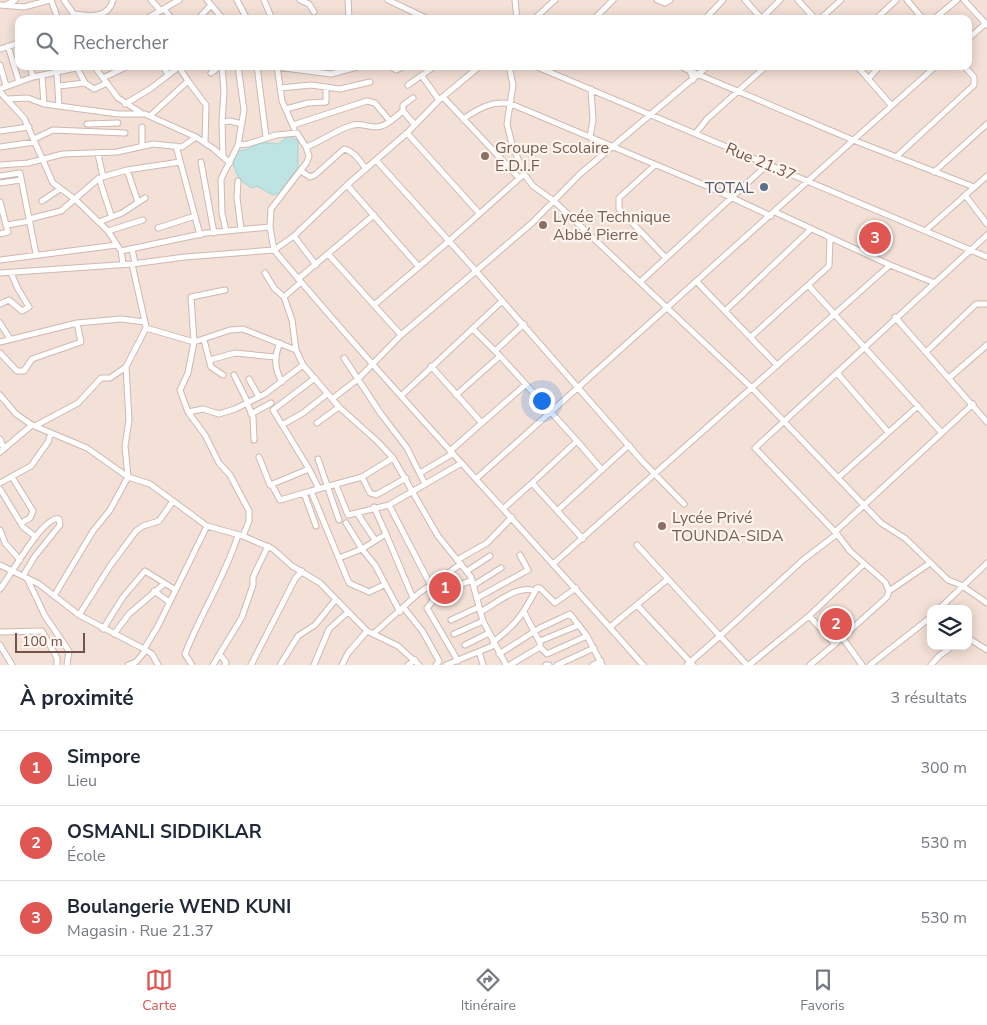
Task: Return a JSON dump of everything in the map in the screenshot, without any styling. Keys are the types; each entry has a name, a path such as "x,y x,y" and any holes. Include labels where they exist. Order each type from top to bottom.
{"street":[{"path":"3,5 15,0"},
{"path":"3,5 24,7 51,0 57,15"},
{"path":"64,0 75,15"},
{"path":"98,15 108,10 113,0"},
{"path":"150,0 168,15"},
{"path":"154,15 179,0"},
{"path":"237,0 245,15"},
{"path":"264,0 270,15"},
{"path":"300,0 309,4 314,12"},
{"path":"348,0 349,15"},
{"path":"388,0 420,15"},
{"path":"515,0 517,15"},
{"path":"539,15 556,0"},
{"path":"598,15 613,0"},
{"path":"657,0 665,2 670,0"},
{"path":"708,15 723,0"},
{"path":"744,0 757,15"},
{"path":"765,15 780,0"},
{"path":"798,0 811,15"},
{"path":"824,15 841,0"},
{"path":"880,15 896,0"},
{"path":"907,0 920,15"},
{"path":"939,15 957,0"},
{"path":"964,0 986,24 972,36"},
{"path":"202,15 209,2 220,15"},
{"path":"0,49 15,43"},
{"path":"8,46 15,69"},
{"path":"0,66 6,86"},
{"path":"15,70 19,82"},
{"path":"31,70 33,78"},
{"path":"66,70 6,86 0,91 19,110 53,182 76,200 108,230 121,251 123,264"},
{"path":"78,70 84,83 94,89 122,70"},
{"path":"97,70 118,98 140,113"},
{"path":"165,70 168,74"},
{"path":"125,104 150,89 175,70"},
{"path":"182,70 206,105 205,143"},
{"path":"211,73 215,70"},
{"path":"221,70 224,91 222,122 223,156"},
{"path":"226,231 222,213 221,178 238,145 242,124 245,102 239,70"},
{"path":"258,70 266,137"},
{"path":"277,70 286,109 309,156 301,171 272,206 269,217 274,250 460,464 512,516 643,665"},
{"path":"299,70 329,74 345,70"},
{"path":"408,85 430,70"},
{"path":"0,273 133,264 274,250 294,236 347,185 407,134 441,99 475,70"},
{"path":"510,70 513,85 507,124 524,174 533,186 554,201 752,388 881,523 906,539 948,580 961,586 987,604"},
{"name":"Rue 21.37","path":"545,70 987,257"},
{"path":"332,399 358,379 401,335 554,201 580,174 614,147 650,113 703,70"},
{"path":"696,133 708,119 762,70"},
{"path":"860,70 891,105"},
{"path":"868,79 876,70"},
{"path":"476,479 931,70"},
{"path":"896,158 974,85 974,77 968,70"},
{"path":"692,80 690,71 700,73 853,140 974,188"},
{"path":"57,73 60,106"},
{"path":"42,75 44,104"},
{"path":"422,76 441,99 463,119 519,178"},
{"path":"151,115 188,81"},
{"path":"280,88 310,85 340,89 370,82"},
{"path":"59,86 84,83"},
{"path":"286,109 308,103 326,102 326,87"},
{"path":"590,137 593,120 591,89"},
{"path":"7,99 28,98 44,104 118,114 140,113 151,115 196,137 230,163"},
{"path":"413,98 403,105 403,111 416,125"},
{"path":"293,126 366,101 378,107 390,121"},
{"path":"463,119 480,107 501,102 511,104 614,147 654,166 935,283"},
{"path":"306,147 320,141 330,133 352,125 362,124 378,127 403,111"},
{"path":"117,133 118,114"},
{"path":"222,122 230,121 242,124"},
{"path":"87,124 118,123"},
{"path":"934,172 987,124"},
{"path":"142,126 142,146"},
{"path":"0,131 28,128"},
{"path":"0,147 34,140 53,130 124,133"},
{"path":"238,145 248,144 266,137 297,133"},
{"path":"407,134 479,213"},
{"path":"0,166 43,160 63,154 98,154 142,146 184,146 196,137"},
{"path":"176,146 200,234"},
{"path":"301,171 310,177 315,175 344,149 352,152 366,169"},
{"path":"98,154 101,177 111,216"},
{"path":"376,160 524,324 629,445 684,504"},
{"path":"7,225 58,212 76,200 101,177 127,170 180,162"},
{"path":"201,162 214,233"},
{"path":"640,282 768,164"},
{"path":"654,166 619,198 617,203 624,215 666,258"},
{"path":"127,170 138,202"},
{"path":"0,176 18,172 36,254"},
{"path":"374,305 524,174"},
{"path":"925,231 987,176"},
{"path":"0,183 21,180"},
{"path":"238,181 237,198 241,230"},
{"path":"347,185 419,267"},
{"path":"42,201 60,189"},
{"path":"965,195 987,224"},
{"path":"99,222 122,213 145,198"},
{"path":"0,202 7,225 7,233 0,234"},
{"path":"284,296 316,265 374,215"},
{"path":"158,228 195,216"},
{"path":"108,230 143,220"},
{"path":"121,251 200,234 270,226"},
{"path":"725,311 810,230"},
{"path":"889,591 885,582 864,564 754,448 838,374 895,317 987,235"},
{"path":"294,236 316,265"},
{"path":"752,336 829,266 830,238"},
{"path":"0,260 117,245"},
{"path":"54,596 93,531 110,510 128,477 125,446 129,420 126,367 146,325 133,264 132,249"},
{"path":"328,255 401,335"},
{"path":"553,564 656,475 776,364 890,265"},
{"path":"0,304 9,300 22,311 29,306 18,289 11,273"},
{"path":"266,273 274,288 284,296 292,320 296,350 303,365 339,407 378,440 393,458 438,536 467,571 473,583 483,621 506,665"},
{"path":"697,282 752,336 776,364"},
{"path":"808,285 942,433"},
{"path":"192,665 185,654 199,618 220,580 250,516 247,505 230,475 219,463 205,435 188,412 180,390 188,372 194,342 191,297 226,290"},
{"path":"402,395 502,301"},
{"path":"926,352 976,304 987,304"},
{"path":"895,317 987,422"},
{"path":"0,342 77,323 120,319 146,325 194,342 238,329 296,350"},
{"path":"0,323 10,339"},
{"path":"0,353 17,371 24,371 32,359 81,342 77,323"},
{"path":"496,351 524,324"},
{"path":"473,329 552,412 602,470"},
{"path":"204,340 212,369 222,375"},
{"path":"280,343 275,357 275,368 282,382"},
{"path":"949,378 987,345"},
{"path":"210,360 234,353 275,357"},
{"path":"456,395 500,356"},
{"path":"344,358 407,448 425,484"},
{"path":"188,412 203,409 219,414 248,403 282,382 303,365"},
{"path":"431,366 481,422"},
{"path":"0,439 2,451 33,426 78,403 99,380 110,378 126,367"},
{"path":"838,374 888,432"},
{"path":"234,375 252,414 254,440"},
{"path":"315,378 273,410 319,489"},
{"path":"249,379 259,397"},
{"path":"420,472 451,452 481,422 526,384"},
{"path":"282,424 302,413 327,394"},
{"path":"0,396 16,414 33,426 87,448 128,477 150,484 207,526 268,546 315,580 367,631 398,646 417,663"},
{"path":"252,414 270,403"},
{"path":"637,605 690,664 803,560 836,533 973,404"},
{"path":"839,478 918,406"},
{"path":"317,423 339,407"},
{"path":"0,483 31,466 48,442 51,433"},
{"path":"504,508 577,441"},
{"path":"558,510 629,445"},
{"path":"259,457 269,483 280,500 362,477 393,458"},
{"path":"318,459 339,520"},
{"path":"336,485 346,514 357,513 374,507 389,505 460,464"},
{"path":"272,485 309,469"},
{"path":"12,476 33,510 30,518 21,523"},
{"path":"362,477 370,493 376,495 406,478"},
{"path":"532,483 583,539"},
{"path":"0,489 21,523 36,537"},
{"path":"312,491 351,585 371,592 384,585"},
{"path":"304,493 316,526"},
{"path":"79,615 110,566 136,531 143,526 159,521 173,501"},
{"path":"389,505 430,584"},
{"path":"374,507 413,598"},
{"path":"357,513 375,540"},
{"path":"373,634 430,584 487,543 512,516"},
{"path":"0,589 36,537 52,520 57,518 60,521 60,525 35,556 24,577"},
{"path":"346,523 362,549 375,565 384,585 402,610 425,636 439,661 436,665"},
{"path":"128,665 132,665 145,650 207,526"},
{"path":"0,530 5,544 20,560"},
{"path":"339,558 362,549 386,534"},
{"path":"637,545 748,665 809,616 864,564"},
{"path":"213,665 246,608 253,585 253,577 268,546"},
{"path":"477,598 528,570 520,555"},
{"path":"467,571 490,556"},
{"path":"810,665 887,597 889,591 930,563"},
{"path":"943,605 987,563"},
{"path":"0,565 40,584 79,615 152,654 158,665"},
{"path":"458,661 427,608 432,603 433,596 473,583 501,568"},
{"path":"103,629 123,597 145,571 174,589"},
{"path":"251,665 296,578 302,571"},
{"path":"24,577 45,616 69,650 67,665"},
{"path":"610,627 668,579"},
{"path":"114,634 129,614 164,584"},
{"path":"451,620 480,610 526,589 535,591 540,588 555,602 576,588"},
{"path":"154,591 168,601"},
{"path":"446,665 494,644 524,612 535,591"},
{"path":"280,665 298,636 318,622 336,599"},
{"path":"314,665 329,629 348,612"},
{"path":"524,612 546,654 587,636"},
{"path":"499,654 570,614 587,636 601,663 593,665"},
{"path":"809,616 835,644"},
{"path":"870,665 927,620"},
{"path":"454,634 483,621"},
{"path":"510,665 540,645 579,625"},
{"path":"0,632 42,631 57,658 57,665"},
{"path":"342,665 348,653 367,631"},
{"path":"465,645 489,633"},
{"path":"842,637 862,665"},
{"path":"972,641 987,650"},
{"path":"0,646 12,665"},
{"path":"558,665 594,648"},
{"path":"931,665 947,650"},
{"path":"479,652 483,665"},
{"path":"220,655 226,662 225,665"},
{"path":"408,665 417,663"}],"shaded area":[{"path":"0,0 987,0 987,665 0,665"}],"water":[{"path":"289,136 298,141 298,167 279,193 273,195 257,186 252,188 240,180 233,164 236,152 247,150 262,143 278,144"}],"place":[{"name":"Groupe Scolaire E.D.I.F","path":"485,156"},
{"name":"TOTAL","path":"764,187"},
{"name":"Lycée Technique Abbé Pierre","path":"543,225"},
{"name":"Boulangerie WEND KUNI","path":"875,238"},
{"name":"Lycée Privé TOUNDA-SIDA","path":"662,526"},
{"name":"Simpore","path":"445,588"},
{"name":"OSMANLI SIDDIKLAR","path":"836,624"}]}
